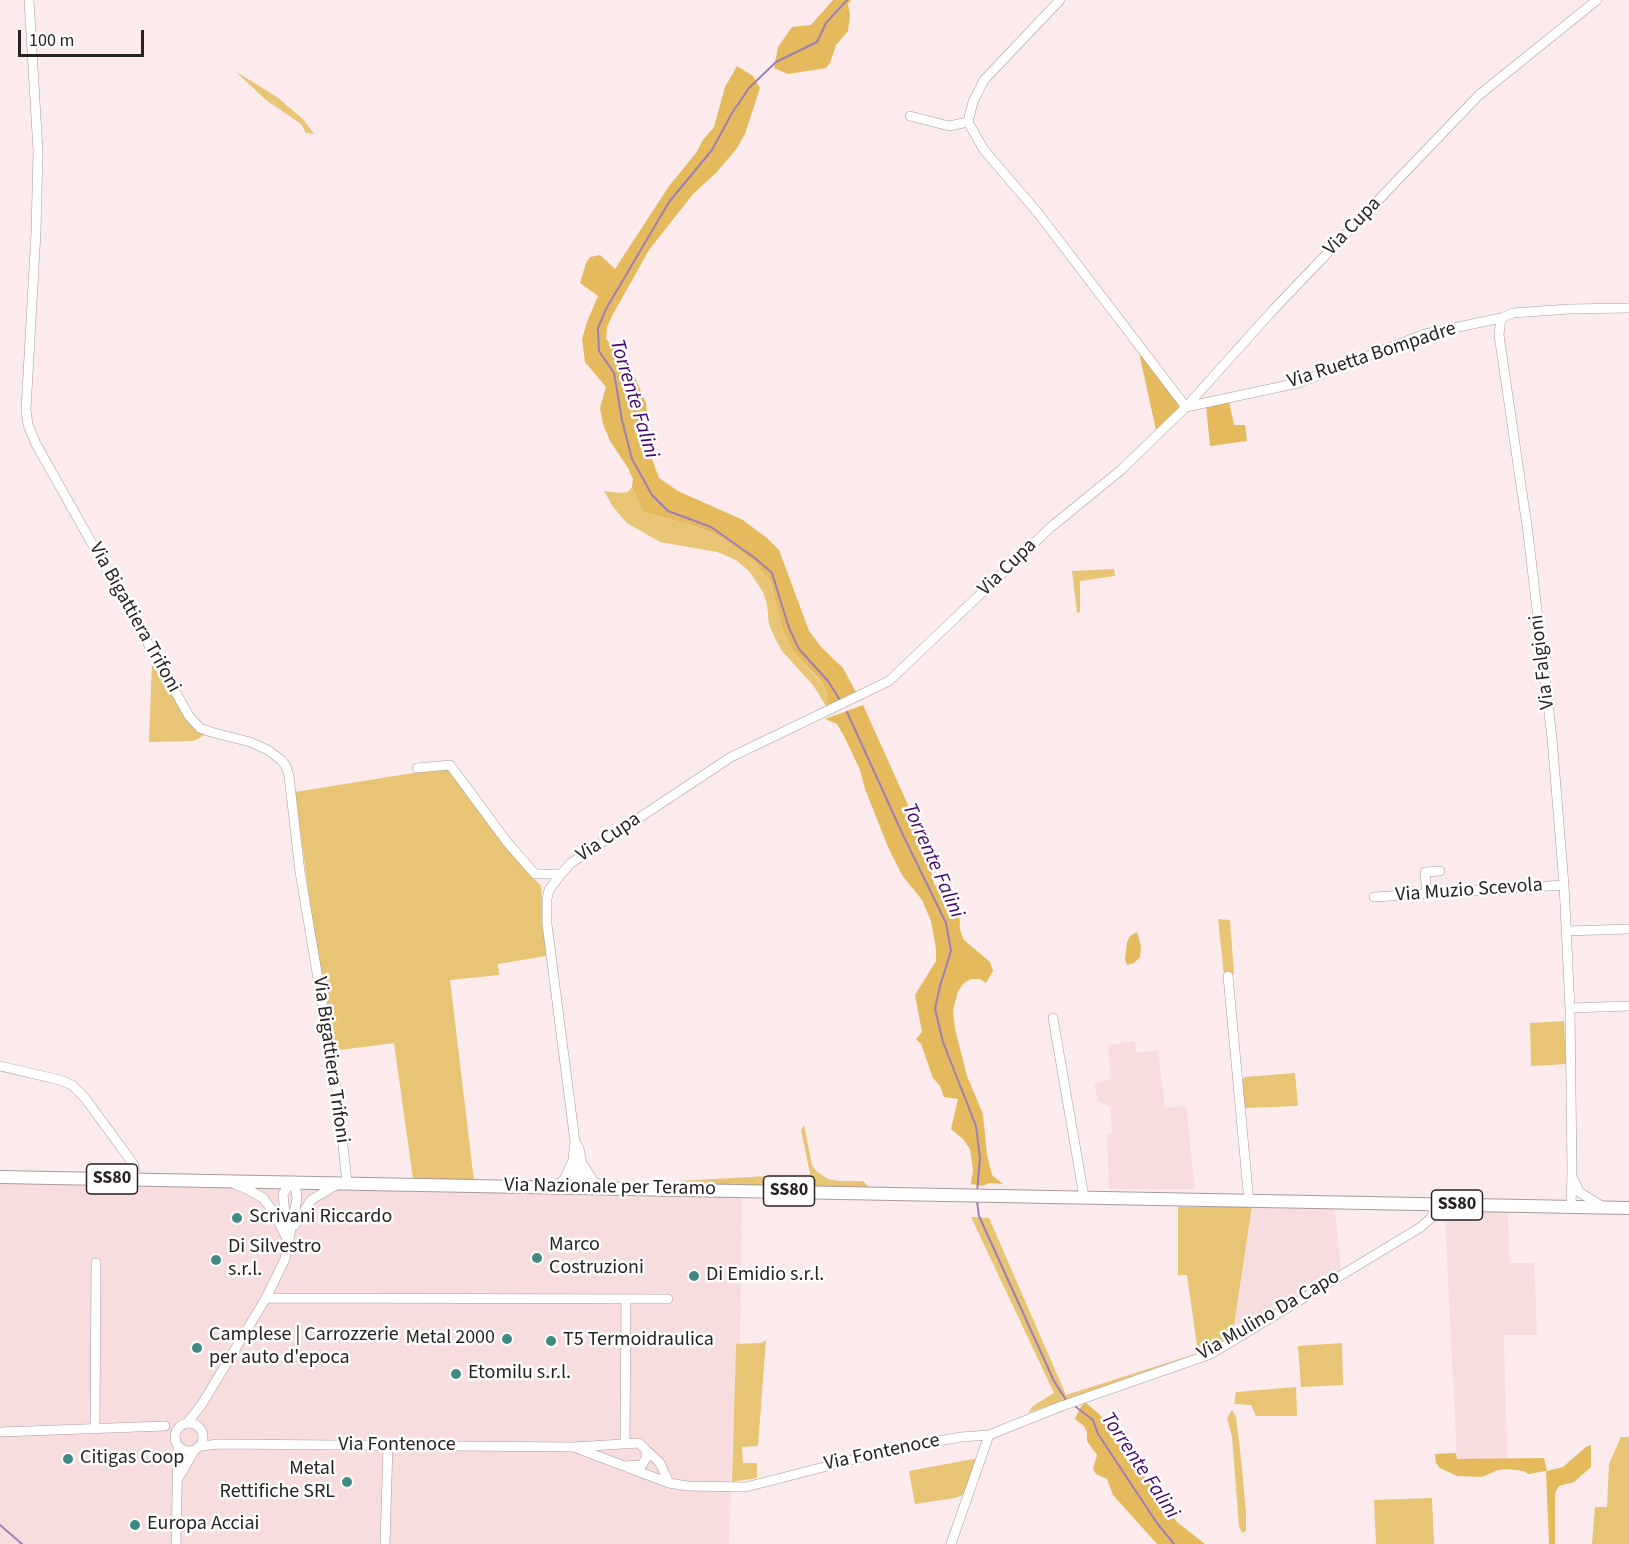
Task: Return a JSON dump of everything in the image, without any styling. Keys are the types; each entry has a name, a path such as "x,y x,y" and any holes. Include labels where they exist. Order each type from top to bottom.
{"main road":[{"name":"Via Nazionale per Teramo","path":"0,1177 1629,1208"}],"street":[{"name":"Via Bigattiera Trifoni","path":"29,0 38,151 26,410 28,425 36,444 189,716 200,728 250,742 268,750 286,766 300,872 338,1097 343,1183"},
{"path":"1060,0 984,80 973,102 968,122 984,150 1038,213 1186,407"},
{"name":"Via Cupa","path":"580,1187 576,1181 577,1160 548,924 549,890 561,874 571,863 730,757 889,681 1051,527 1121,470 1186,407 1273,310 1479,95 1597,0"},
{"path":"909,116 950,126 968,122"},
{"name":"Via Ruetta Bompadre","path":"1186,407 1298,383 1425,334 1501,318 1513,313 1629,308"},
{"name":"Via Falgioni","path":"1501,318 1499,335 1528,533 1554,758 1567,931 1570,1008 1571,1207"},
{"path":"417,768 450,765 507,842 535,874 561,874"},
{"path":"1427,894 1425,872 1440,871"},
{"name":"Via Muzio Scevola","path":"1374,897 1564,885"},
{"path":"1567,931 1629,929"},
{"path":"1228,976 1249,1202"},
{"path":"1570,1008 1629,1006"},
{"path":"1053,1018 1084,1197"},
{"path":"0,1066 60,1080 78,1090 134,1165 135,1179"},
{"path":"577,1160 593,1181 612,1188"},
{"name":"Via Cupa","path":"553,1187 564,1180 577,1160"},
{"path":"1572,1172 1576,1188 1607,1208"},
{"path":"225,1181 263,1198 275,1214 288,1241"},
{"path":"176,1442 184,1424 202,1404 266,1298 285,1259 297,1199 296,1190 289,1182 283,1195 288,1241"},
{"path":"288,1241 299,1216 310,1200 343,1183"},
{"name":"Via Mulino Da Capo","path":"989,1435 1059,1407 1211,1354 1421,1227 1432,1217 1435,1204"},
{"path":"95,1428 96,1263"},
{"path":"266,1298 668,1299"},
{"path":"625,1444 626,1299"},
{"path":"178,1479 197,1449 201,1431 202,1404"},
{"path":"0,1427 0,1432 184,1424 201,1431 219,1444"},
{"path":"165,1426 171,1430 176,1442 178,1479 176,1544"},
{"path":"951,1544 989,1435"},
{"name":"Via Fontenoce","path":"574,1447 669,1484 746,1487 898,1448 961,1437 989,1435"},
{"path":"176,1442 185,1451 197,1449"},
{"name":"Via Fontenoce","path":"197,1449 219,1444 574,1447 639,1443 646,1450"},
{"path":"385,1544 388,1446"},
{"path":"646,1450 660,1463 669,1484"},
{"path":"624,1466 642,1465 646,1458 646,1450"}],"shaded area":[{"path":"833,0 851,0 848,4 850,15 848,31 836,45 826,68 788,74 774,68 778,47 792,27 811,25"},
{"path":"737,66 753,76 760,88 745,134 737,148 717,172 693,194 649,250 612,316 607,327 606,339 634,375 646,403 651,456 659,478 678,491 743,520 779,550 809,631 822,648 843,668 856,692 826,706 825,688 794,653 782,628 771,582 755,562 720,537 709,532 643,512 632,487 633,479 628,468 610,441 603,424 600,408 606,387 585,362 582,339 598,296 580,283 586,263 590,257 600,255 615,269 669,186 714,127 725,87"},
{"path":"235,71 277,97 304,120 314,134 306,133 301,124 266,100"},
{"path":"1141,351 1182,405 1156,430 1140,357"},
{"path":"1229,401 1234,425 1245,425 1247,441 1210,446 1206,405"},
{"path":"632,487 643,512 691,525 720,537 755,562 771,582 782,628 794,653 825,688 826,706 813,685 782,651 769,625 763,592 749,571 736,560 717,552 660,542 627,523 613,507 604,491 628,492"},
{"path":"1114,569 1115,576 1080,581 1080,612 1077,613 1072,571"},
{"path":"152,661 183,712 197,730 205,735 193,741 149,742"},
{"path":"863,705 908,805 928,856 934,884 944,895 959,896 960,930 964,940 990,962 993,971 986,983 980,979 971,979 964,983 958,991 953,1010 955,1029 967,1076 983,1114 987,1155 992,1175 1003,1184 989,1183 982,1186 971,1184 973,1170 970,1149 963,1139 951,1129 958,1099 944,1097 940,1086 933,1078 921,1044 916,1039 922,1032 915,995 936,961 931,921 922,900 902,875 888,847 860,770 845,738 837,724 825,719"},
{"path":"438,769 452,773 521,865 541,886 546,956 498,964 499,975 450,980 474,1181 413,1179 394,1043 332,1051 295,792"},
{"path":"1218,919 1230,920 1234,974 1224,975"},
{"path":"1137,932 1141,946 1140,957 1134,963 1127,965 1125,959 1127,942 1130,936"},
{"path":"1564,1021 1566,1064 1531,1066 1530,1023"},
{"path":"1135,1041 1136,1052 1158,1051 1165,1108 1186,1106 1195,1189 1109,1189 1107,1134 1112,1134 1110,1107 1098,1101 1094,1084 1111,1079 1108,1045"},
{"path":"1295,1073 1298,1106 1245,1108 1242,1080 1245,1077"},
{"path":"804,1125 812,1165 816,1171 828,1179 863,1181 870,1188 813,1188 801,1130"},
{"path":"768,1176 795,1180 805,1178 806,1187 680,1184 679,1181"},
{"path":"0,1181 742,1195 740,1344 736,1344 729,1544 0,1544"},
{"path":"1252,1206 1335,1208 1341,1271 1232,1338"},
{"path":"1252,1206 1232,1338 1198,1353 1187,1275 1178,1275 1178,1207"},
{"path":"1454,1211 1508,1212 1509,1263 1534,1263 1537,1335 1504,1335 1507,1459 1457,1459 1445,1219"},
{"path":"971,1217 989,1218 1066,1395 1198,1353 1028,1413 1033,1406 1054,1393"},
{"path":"766,1340 758,1446 742,1447 743,1463 757,1463 757,1478 732,1482 736,1344 761,1343"},
{"path":"1342,1343 1343,1385 1301,1387 1298,1346"},
{"path":"1296,1387 1297,1416 1256,1416 1251,1405 1234,1404 1236,1392"},
{"path":"1085,1402 1100,1415 1177,1522 1205,1544 1157,1544 1113,1495 1107,1479 1096,1474 1093,1469 1097,1455 1087,1441 1084,1426 1075,1419"},
{"path":"1232,1410 1236,1417 1246,1512 1246,1531 1242,1533 1239,1526 1232,1437 1227,1418"},
{"path":"1621,1437 1629,1437 1629,1544 1592,1544 1595,1507 1607,1507 1609,1464"},
{"path":"1591,1445 1591,1467 1574,1482 1559,1486 1555,1493 1555,1544 1549,1544 1546,1471 1528,1474 1524,1471 1507,1469 1482,1477 1457,1476 1440,1468 1436,1463 1435,1454 1456,1453 1457,1459 1544,1458 1547,1471 1563,1467"},
{"path":"979,1458 965,1494 955,1498 915,1504 909,1471"},
{"path":"1432,1498 1434,1544 1376,1544 1374,1500"}],"waterway":[{"name":"Torrente Falini","path":"840,700 828,681 799,649 789,628 772,573 711,527 668,511 652,495 632,459 614,373 599,351 598,328 606,309 669,202 712,150 749,88 776,62 817,42 826,23 847,0"},
{"name":"Torrente Falini","path":"847,712 946,923 951,951 935,1009 943,1042 976,1126 980,1158 977,1193"},
{"name":"Torrente Falini","path":"977,1201 979,1216 1054,1381 1066,1400"},
{"name":"Torrente Falini","path":"1076,1407 1093,1420 1098,1434 1157,1523 1174,1544"},
{"path":"0,1525 22,1544"}],"place":[{"name":"Scrivani Riccardo","path":"237,1218"},
{"name":"Marco Costruzioni","path":"537,1258"},
{"name":"Di Silvestro s.r.l.","path":"216,1260"},
{"name":"Di Emidio s.r.l.","path":"694,1276"},
{"name":"Metal 2000","path":"507,1339"},
{"name":"T5 Termoidraulica","path":"551,1341"},
{"name":"Camplese | Carrozzerie per auto d'epoca","path":"197,1348"},
{"name":"Etomilu s.r.l.","path":"456,1374"},
{"name":"Citigas Coop","path":"68,1459"},
{"name":"Metal Rettifiche SRL","path":"347,1482"},
{"name":"Europa Acciai","path":"135,1525"}]}
